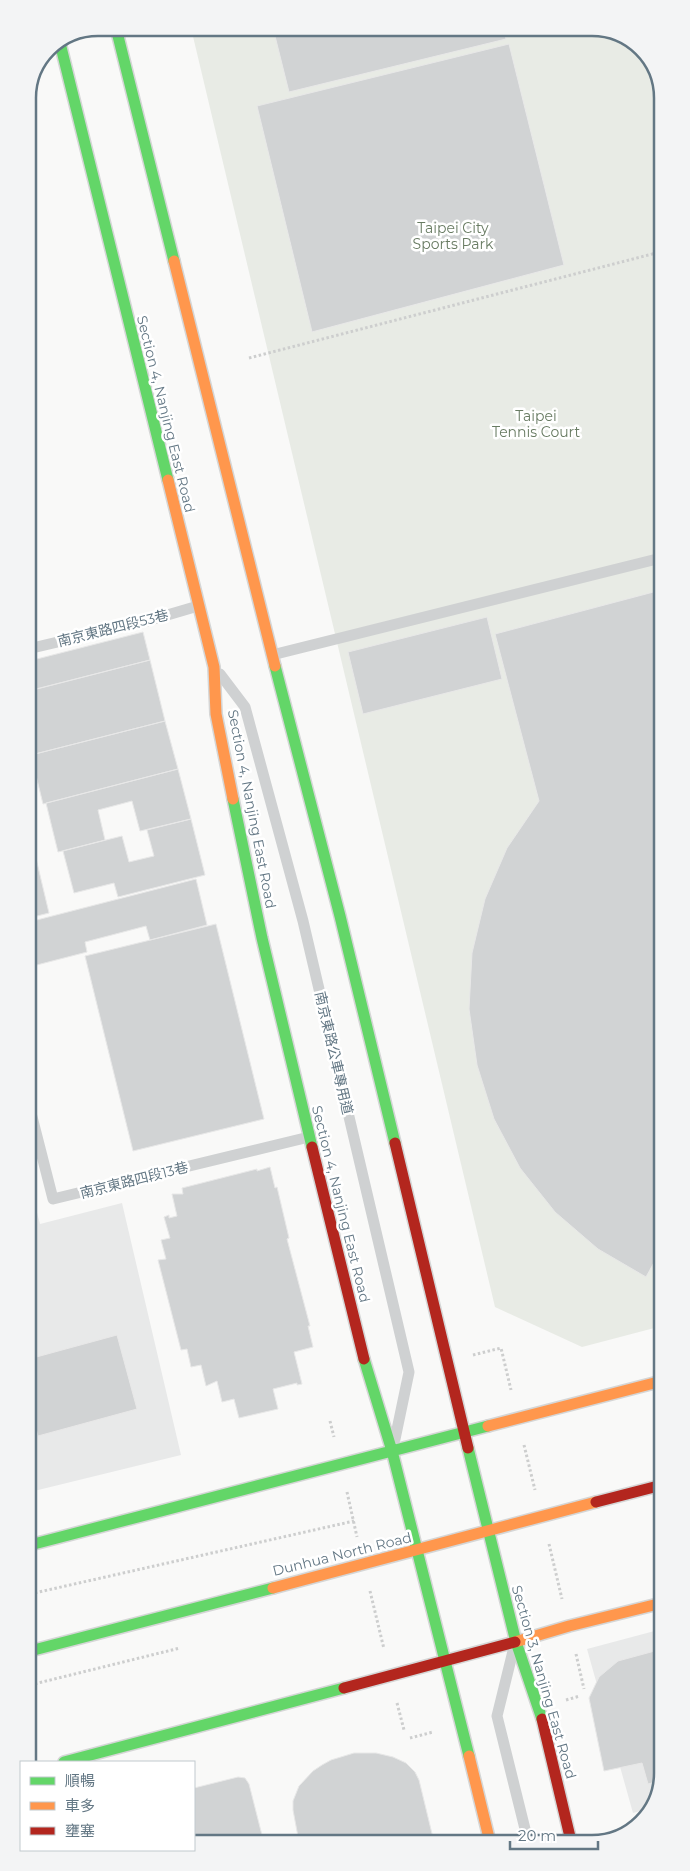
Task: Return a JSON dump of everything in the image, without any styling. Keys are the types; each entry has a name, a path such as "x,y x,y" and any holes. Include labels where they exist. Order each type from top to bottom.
{"main road":[{"path":"118,36 272,655 340,916 488,1531"},
{"name":"Section 4, Nanjing East Road","path":"61,49 214,667 216,714 260,928 309,1137 370,1382 392,1451 418,1550"},
{"path":"36,1543 654,1383"},
{"name":"Dunhua North Road","path":"36,1649 654,1487"},
{"name":"Section 3, Nanjing East Road","path":"488,1531 516,1642 539,1707 570,1835"},
{"path":"418,1550 447,1661 488,1835"},
{"path":"68,1761 654,1605"}],"lane":[{"path":"272,655 654,560"},
{"name":"南京東路四段53巷","path":"36,647 147,621 198,606"},
{"name":"南京東路公車專用道","path":"214,667 245,707 303,921 409,1372 392,1451"},
{"name":"南京東路四段13巷","path":"36,1132 53,1199 309,1137"},
{"path":"516,1642 497,1716 527,1835"}],"path":[{"path":"249,358 654,254"},
{"path":"36,1593 354,1521"},
{"path":"36,1684 180,1648"}],"shaded area":[{"path":"122,1203 181,1455 36,1491 36,1209 40,1224"},
{"path":"654,1631 654,1773 650,1793 641,1811 633,1813 587,1649"}],"green space":[{"name":"Taipei City Sports Park","path":"193,36 596,36 616,41 633,52 641,60 652,82 654,98 654,1328 582,1347 495,1307"}],"building":[{"path":"275,36 505,36 506,39 289,92"},
{"path":"509,44 564,265 312,332 257,106"},
{"path":"654,592 654,1262 646,1277 598,1249 555,1212 520,1168 494,1119 477,1065 469,1009 472,953 485,899 507,848 539,801 495,634"},
{"path":"487,617 502,679 363,714 348,652"},
{"path":"143,632 150,660 37,689 36,659"},
{"path":"150,660 165,721 36,754 36,689"},
{"path":"165,721 178,769 43,804 36,775 36,754"},
{"path":"178,769 191,819 140,831 132,801 98,810 105,840 58,852 46,803"},
{"path":"191,819 205,875 118,897 114,883 74,893 63,851 122,836 129,862 154,856 147,830"},
{"path":"36,858 49,913 36,916"},
{"path":"196,879 207,925 150,940 146,926 85,942 87,952 36,965 36,920"},
{"path":"216,924 264,1119 133,1151 85,956"},
{"path":"270,1167 275,1188 277,1187 289,1238 287,1239 310,1326 308,1326 313,1347 294,1352 302,1384 297,1385 297,1383 273,1389 278,1409 239,1418 234,1399 222,1402 217,1381 206,1386 201,1365 191,1367 187,1349 181,1350 158,1260 166,1259 161,1240 170,1238 164,1217 169,1215 169,1218 177,1216 172,1194 183,1194 182,1188"},
{"path":"117,1335 137,1409 38,1436 36,1428 36,1357"},
{"path":"654,1651 653,1783 648,1784 642,1763 604,1771 589,1698 599,1677 618,1661"},
{"path":"354,1753 376,1753 393,1757 406,1763 415,1772 419,1780 432,1835 298,1835 293,1801 299,1786 313,1771 331,1760"},
{"path":"238,1777 245,1778 249,1784 262,1835 195,1835 195,1788"}],"traffic: fast":[{"path":"118,36 174,261"},
{"path":"61,49 168,480"},
{"path":"275,666 340,916 395,1143"},
{"path":"233,799 262,938 312,1147"},
{"path":"364,1359 392,1451 469,1756"},
{"path":"36,1543 488,1426"},
{"path":"468,1448 516,1642 542,1719"},
{"path":"36,1649 273,1588"},
{"path":"68,1761 344,1688"}],"traffic: slow":[{"path":"174,261 275,666"},
{"path":"168,480 214,667 216,714 233,799"},
{"path":"488,1426 654,1383"},
{"path":"273,1588 596,1502"},
{"path":"515,1642 569,1626 654,1605"},
{"path":"469,1756 488,1835"}],"traffic: jam":[{"path":"395,1143 468,1448"},
{"path":"312,1147 364,1359"},
{"path":"596,1502 654,1487"},
{"path":"344,1688 515,1642"},
{"path":"542,1719 570,1835"}],"park label":[{"name":"Taipei Tennis Court","path":"536,424"}]}
